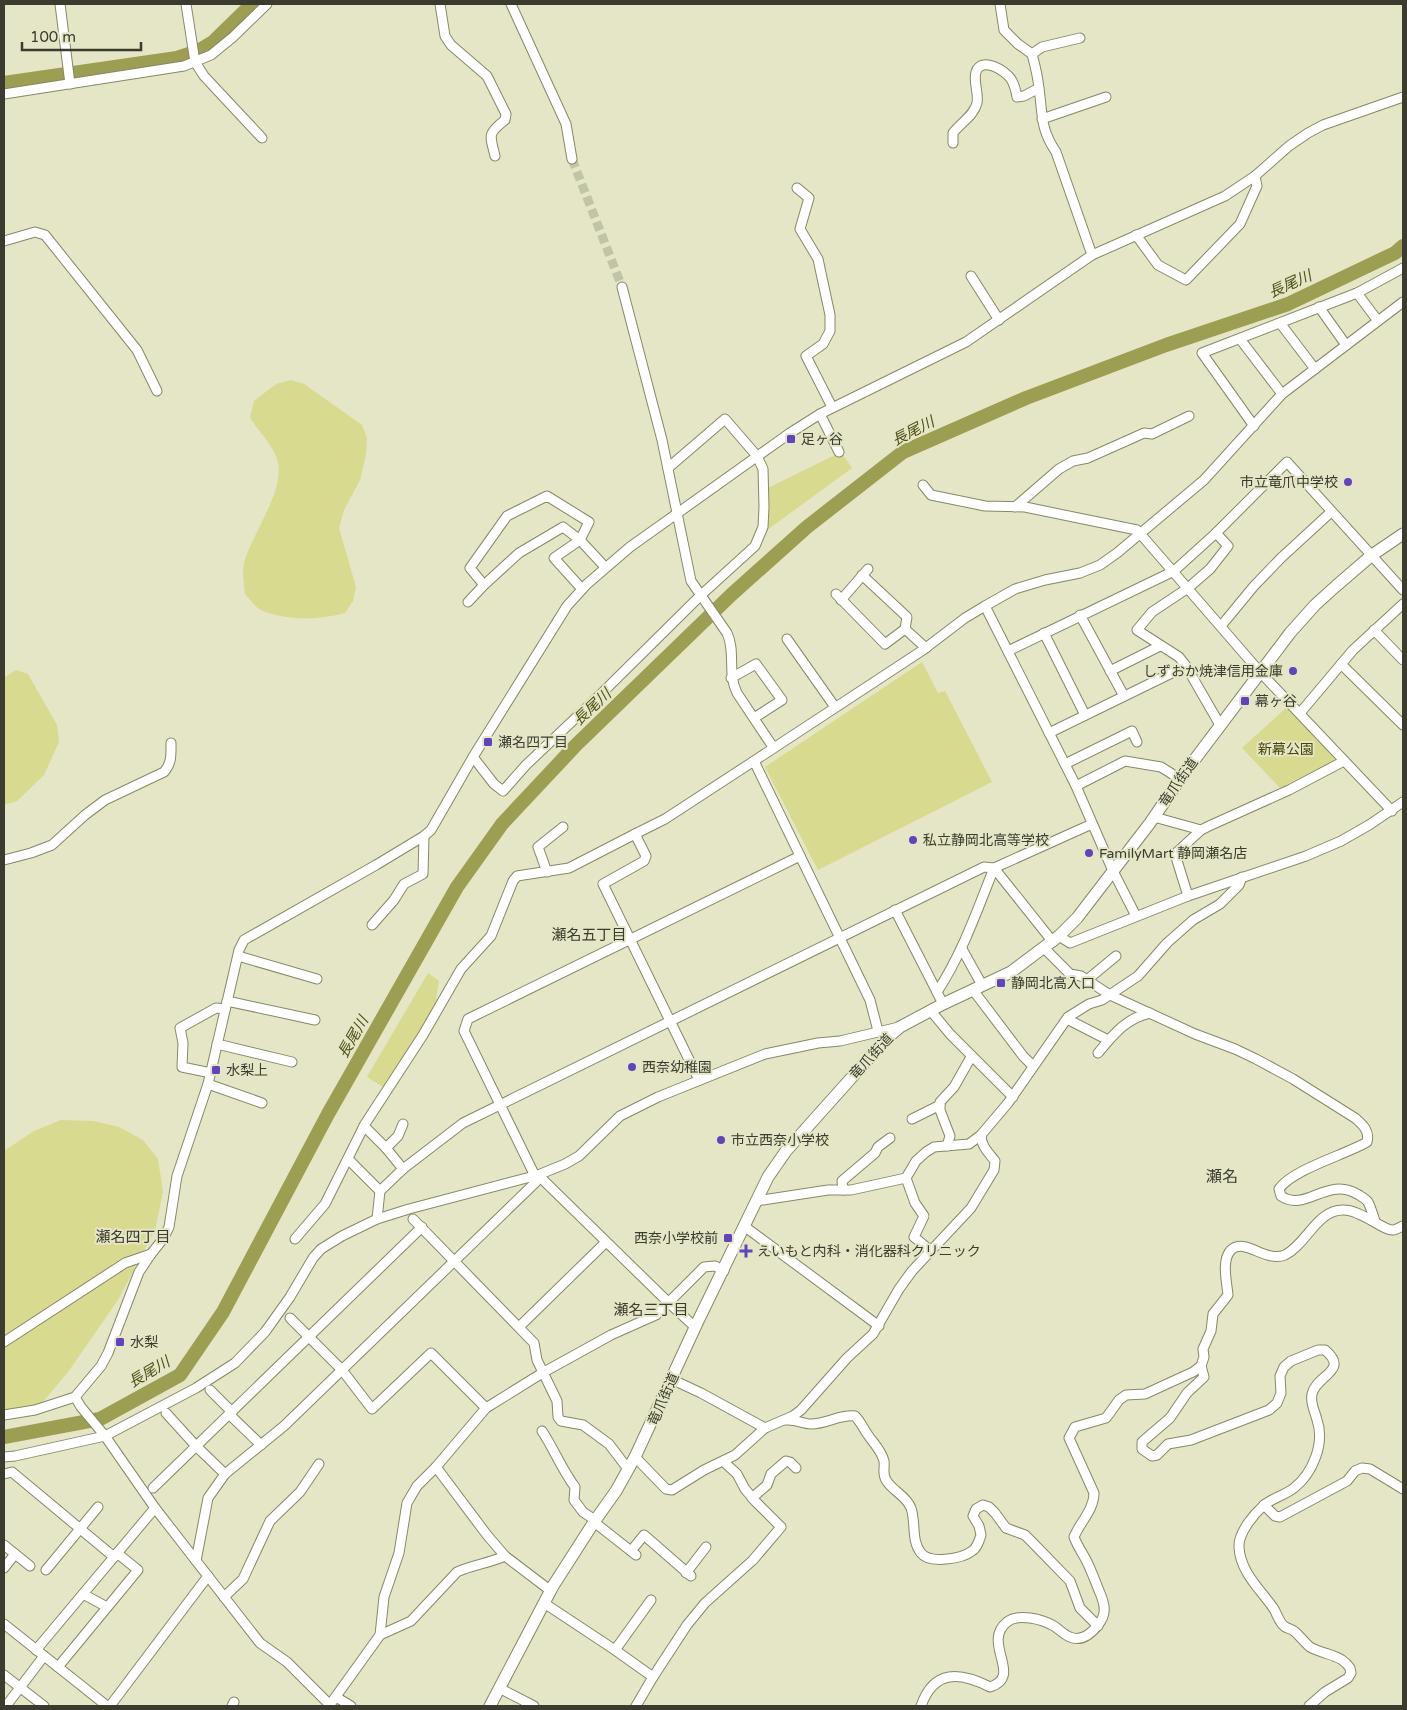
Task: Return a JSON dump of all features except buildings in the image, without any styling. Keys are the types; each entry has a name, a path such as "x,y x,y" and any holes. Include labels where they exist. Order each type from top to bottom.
{"main road":[{"name":"竜爪街道","path":"490,1706 544,1603 616,1491 635,1457 756,1201 786,1150 887,1038 900,1027 943,1004 1011,972 1052,942 1077,918 1290,633 1315,605 1372,555 1403,534"}],"street":[{"path":"60,4 70,84"},
{"path":"186,4 195,62 204,76 262,138"},
{"path":"4,94 184,66 211,55 234,37 267,4"},
{"path":"440,4 445,36 451,45 487,76 506,114 505,120 495,127 491,134 496,156"},
{"path":"511,4 566,124 572,159"},
{"path":"1000,4 1004,30 1018,44 1032,54 1046,138 1056,152 1092,254"},
{"path":"1032,54 1042,47 1080,38"},
{"path":"953,143 953,133 971,114 977,103 975,76 977,69 982,65 990,65 1005,72 1012,80 1018,97 1039,88"},
{"path":"1042,119 1106,97"},
{"path":"4,1415 35,1410 75,1397 101,1366 108,1353 138,1272 169,1227 176,1176 208,1084 238,956 244,940 424,836 431,830 473,757 567,606 605,567 757,456 832,406 966,342 1092,254 1225,196 1255,176 1289,146 1308,133 1323,125 1403,97"},
{"path":"1136,235 1158,265 1186,280 1240,224 1257,186 1255,176"},
{"path":"797,188 809,198 800,229 818,259 830,315 830,332 823,344 806,356 832,406"},
{"path":"4,241 35,232 45,235 136,350 157,391"},
{"path":"1254,426 1202,354 1357,292 1403,268"},
{"path":"971,276 999,320"},
{"path":"622,287 660,431 691,581 727,633 731,643 731,678 737,692 774,747"},
{"path":"1357,292 1378,321"},
{"path":"295,1239 325,1204 364,1126 423,1035 461,969 491,936 513,881 517,876 569,868 580,864 665,819 926,648 985,606 1015,589 1045,580 1080,573 1100,565 1204,480 1282,394 1403,302"},
{"path":"1319,307 1346,345"},
{"path":"1280,323 1314,369"},
{"path":"1240,338 1282,394"},
{"path":"820,414 839,452"},
{"path":"1015,507 1059,469 1073,461 1088,458 1144,433 1152,434 1189,416"},
{"path":"473,757 494,784 503,792 526,765 754,546 762,527 764,507 763,469 757,456 725,419 668,468"},
{"path":"1008,651 1174,571 1216,533 1287,462 1403,590"},
{"path":"923,485 931,495 984,506 1025,507 1138,530 1260,672 1392,811"},
{"path":"484,585 470,568 507,516 547,496 589,522 580,540 554,558 582,589"},
{"path":"1221,626 1274,565 1331,512"},
{"path":"468,602 519,553 563,527 580,540 605,567"},
{"path":"1216,533 1228,546 1210,569 1188,588 1152,612 1137,630 1180,657 1220,725"},
{"path":"865,572 907,617 905,629 885,644 838,597 865,572"},
{"path":"1300,713 1341,664 1403,604"},
{"path":"985,606 1076,786 1113,871 1136,916"},
{"path":"1080,615 1124,696"},
{"path":"905,629 926,648"},
{"path":"1374,630 1403,660"},
{"path":"1044,633 1085,715"},
{"path":"787,639 835,707"},
{"path":"1110,671 1160,646"},
{"path":"731,678 756,664 782,700 754,718"},
{"path":"1341,664 1403,725"},
{"path":"1049,733 1186,666"},
{"path":"1065,764 1132,731 1137,742"},
{"path":"4,860 52,845 85,815 105,800 164,772 171,759 171,743"},
{"path":"754,761 870,1000 878,1031"},
{"path":"1076,786 1125,761 1161,768 1180,778"},
{"path":"1188,896 1175,854 1201,830 1289,790 1344,761"},
{"path":"1052,942 1070,943 1188,896 1306,856 1341,841 1392,811 1403,802"},
{"path":"1154,817 1201,830"},
{"path":"377,1219 380,1191 403,1169 462,1123 984,867 994,868 1092,824"},
{"path":"547,872 538,847 564,827"},
{"path":"635,834 646,856 644,861 603,884 699,1080"},
{"path":"372,925 394,900 404,884 423,874 424,836"},
{"path":"695,1327 536,1175 464,1031 468,1019 800,856"},
{"path":"994,868 1052,942 1070,974 1081,976 1110,995 1195,1034 1235,1048 1301,1084 1356,1118 1368,1133 1367,1142 1284,1182 1279,1189 1280,1196 1294,1201 1330,1189 1344,1188 1353,1191 1367,1200 1375,1221"},
{"path":"937,992 962,949 994,868"},
{"path":"756,1201 828,1190 851,1190 906,1178 916,1161 934,1147 969,1144 981,1135 1013,1097 1067,1019 1078,1010 1110,995 1138,976 1167,943 1193,920 1220,904 1239,885 1242,877"},
{"path":"895,910 943,1004"},
{"path":"962,949 978,988 1023,1056 1033,1066"},
{"path":"238,956 317,979"},
{"path":"1087,980 1116,956"},
{"path":"211,1073 182,1067 183,1043 180,1028 216,1008 226,1005 315,1020"},
{"path":"931,1011 971,1057 1013,1097"},
{"path":"1098,1053 1120,1028 1134,1018 1150,1013"},
{"path":"1067,1019 1108,1040"},
{"path":"4,1457 16,1456 103,1433 196,1388 235,1362 265,1332 290,1297 313,1258 321,1249 342,1236 377,1219 536,1175 565,1164 579,1156 620,1116 658,1097 765,1054 818,1043 840,1041 900,1027"},
{"path":"217,1044 292,1062"},
{"path":"912,1119 940,1105 944,1096 954,1087 971,1057"},
{"path":"208,1084 262,1103"},
{"path":"940,1105 950,1136 947,1146"},
{"path":"386,1148 398,1136 403,1124"},
{"path":"364,1126 386,1148 403,1169"},
{"path":"635,1457 666,1489 672,1490 704,1470 735,1455 765,1428 793,1416 806,1405 847,1358 873,1334 899,1289 912,1271 971,1208 994,1170 995,1161 981,1142 981,1135"},
{"path":"843,1190 842,1181 890,1138"},
{"path":"348,1159 380,1191"},
{"path":"196,1561 208,1498 225,1474 284,1426 536,1182 536,1175"},
{"path":"906,1178 915,1203 924,1216 914,1237 931,1251"},
{"path":"920,1706 936,1683 947,1678 956,1676 969,1677 990,1687 1003,1679 1004,1672 997,1637 1005,1623 1014,1618 1034,1619 1044,1622 1053,1625 1070,1637 1081,1639 1090,1635 1098,1626 1105,1609 1096,1584 1074,1538 1077,1529 1094,1502 1094,1493 1069,1438 1075,1427 1106,1418 1119,1400 1126,1396 1145,1394 1193,1372 1201,1366 1204,1358 1203,1348 1211,1331 1213,1314 1228,1295 1226,1260 1229,1252 1234,1248 1245,1246 1267,1256 1277,1257 1287,1254 1331,1212 1343,1210 1352,1210 1375,1221 1386,1229 1393,1230 1403,1226"},
{"path":"413,1219 534,1343 537,1360 557,1401 558,1418 561,1421 583,1425 609,1444 628,1469"},
{"path":"744,1226 879,1326"},
{"path":"153,1488 422,1227"},
{"path":"520,1327 606,1242"},
{"path":"4,1342 125,1263 150,1254"},
{"path":"331,1703 380,1635 384,1597 399,1553 407,1503 417,1486 486,1408 544,1372 610,1335 656,1315 704,1266 715,1266 724,1271"},
{"path":"290,1318 342,1370 372,1409 431,1353 486,1408"},
{"path":"1201,1366 1204,1377 1188,1392 1170,1418 1142,1442 1142,1449 1146,1453 1152,1456 1157,1455 1168,1444 1191,1440 1269,1410 1277,1403 1281,1393 1280,1376 1284,1367 1291,1361 1318,1350 1325,1350 1333,1356 1335,1364 1332,1372 1314,1388 1311,1397 1312,1408 1321,1439 1319,1448 1303,1478 1294,1488 1264,1505 1241,1535 1239,1546 1243,1564 1249,1575 1274,1609 1283,1625 1293,1631 1310,1647 1342,1660 1350,1668 1348,1678 1325,1692 1309,1706"},
{"path":"671,1379 765,1428"},
{"path":"210,1390 261,1445"},
{"path":"75,1397 103,1433 155,1508 260,1643 287,1662 331,1703 350,1706"},
{"path":"166,1413 225,1474"},
{"path":"784,1420 810,1424 846,1415 855,1416 876,1444 884,1462 883,1471 886,1480 909,1502 916,1544 921,1553 928,1558 936,1560 965,1555 973,1551 982,1535 973,1516 976,1509 983,1505 995,1513 1006,1528 1025,1536 1032,1542 1070,1581 1080,1608 1098,1626"},
{"path":"542,1431 553,1447 565,1473 576,1488 574,1500 584,1512 633,1553 644,1535 688,1574 706,1548"},
{"path":"636,1706 687,1625 705,1603 753,1560 781,1527 752,1498 737,1474 723,1461"},
{"path":"752,1498 767,1484 771,1474 786,1461 796,1468"},
{"path":"224,1597 243,1579 270,1521 300,1492 319,1464"},
{"path":"436,1466 486,1535 506,1556 551,1591"},
{"path":"1264,1505 1275,1516 1280,1517 1347,1481 1355,1471 1362,1468 1370,1469 1403,1489"},
{"path":"4,1474 12,1472 80,1528 138,1570 58,1667"},
{"path":"46,1570 98,1507"},
{"path":"36,1650 155,1508"},
{"path":"4,1545 30,1566"},
{"path":"4,1568 15,1554"},
{"path":"380,1635 411,1621 457,1572 467,1567 489,1563 506,1556"},
{"path":"4,1624 108,1706 208,1576"},
{"path":"83,1594 107,1608"},
{"path":"616,1650 651,1600"},
{"path":"544,1603 616,1650 653,1677"},
{"path":"6,1706 44,1656"},
{"path":"4,1674 44,1706"},
{"path":"499,1688 534,1706"}],"green space":[{"path":"291,380 304,384 362,425 367,438 366,454 360,480 344,510 339,528 356,587 353,601 345,613 325,617 292,618 271,614 254,605 245,594 244,563 274,495 279,468 274,452 250,418 254,401 276,384"},
{"path":"841,452 852,468 763,533 766,489"},
{"path":"922,662 938,693 945,691 992,782 818,870 765,767"},
{"path":"16,670 28,674 57,725 59,742 44,775 17,801 4,805 4,678"},
{"name":"新幕公園","path":"1287,707 1338,758 1280,788 1242,748"},
{"path":"428,973 439,981 436,998 439,1001 383,1087 367,1077"},
{"path":"61,1120 93,1121 119,1127 143,1140 158,1159 163,1192 155,1230 118,1300 68,1372 41,1404 4,1411 4,1151 34,1131"}],"waterway":[{"path":"4,83 177,58 198,51 213,42 252,4"},
{"name":"長尾川","path":"4,1437 100,1419 180,1375 223,1312 328,1114 457,887 502,824 576,745 731,595 807,527 903,452 1026,398 1166,345 1288,304 1395,253 1403,246"}],"tunnel":[{"path":"572,159 622,287"}],"place":[{"name":"足ヶ谷","path":"791,439"},
{"name":"市立竜爪中学校","path":"1348,482"},
{"name":"しずおか焼津信用金庫","path":"1293,671"},
{"name":"幕ヶ谷","path":"1245,701"},
{"name":"瀬名四丁目","path":"488,742"},
{"name":"私立静岡北高等学校","path":"913,840"},
{"name":"FamilyMart 静岡瀬名店","path":"1089,853"},
{"name":"静岡北高入口","path":"1001,983"},
{"name":"西奈幼稚園","path":"632,1067"},
{"name":"水梨上","path":"216,1070"},
{"name":"市立西奈小学校","path":"721,1140"},
{"name":"西奈小学校前","path":"728,1238"},
{"name":"えいもと内科・消化器科クリニック","path":"746,1251"},
{"name":"水梨","path":"120,1342"}],"district":[{"name":"瀬名五丁目","path":"589,935"},
{"name":"瀬名","path":"1222,1176"},
{"name":"瀬名四丁目","path":"133,1237"},
{"name":"瀬名三丁目","path":"651,1310"}]}
